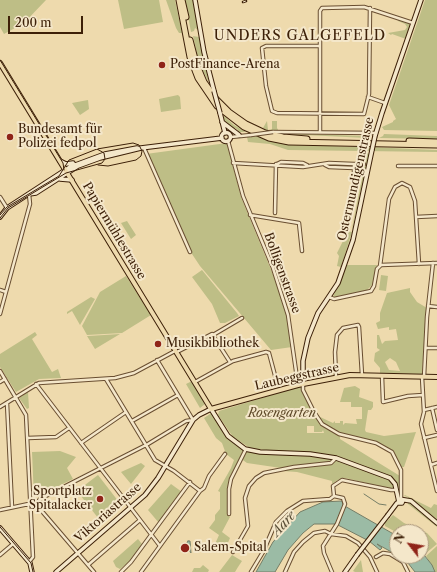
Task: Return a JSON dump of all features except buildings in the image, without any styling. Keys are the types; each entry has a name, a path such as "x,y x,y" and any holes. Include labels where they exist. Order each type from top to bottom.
{"highway":[{"path":"179,0 190,57 198,78 217,106 244,127 269,138 289,142 437,145"},
{"path":"182,0 192,48 201,76 220,103 246,124 270,134 296,139 437,142"}],"main road":[{"path":"195,0 204,52 225,133 222,138"},
{"name":"Ostermundigenstrasse","path":"303,384 302,361 308,338 316,318 338,283 355,234 376,134 385,103 421,0"},
{"name":"Papiermühlestrasse","path":"0,63 211,409"},
{"path":"222,122 239,135"},
{"path":"60,160 63,163 70,164 142,148 222,138 224,141 228,141 231,137 229,133 225,133"},
{"path":"1,213 66,171 94,158"},
{"path":"54,182 66,171"},
{"path":"29,194 36,193 63,178 72,180"},
{"name":"Laubeggstrasse","path":"211,409 303,384 336,377 362,375 437,377"},
{"path":"211,409 231,439 246,449 260,452 319,455 336,458 388,476 393,480 400,500"},
{"name":"Viktoriastrasse","path":"56,572 150,490 193,420 211,409"},
{"path":"344,572 400,500"},
{"path":"400,500 412,502 437,523"},
{"path":"0,528 29,562 32,572"}],"street":[{"path":"320,132 320,11 322,7 359,6 370,8 413,23"},
{"path":"320,46 265,46 261,51 272,112 277,114 363,115 368,98 370,8"},
{"path":"368,98 385,103"},
{"path":"231,137 290,131 376,134"},
{"name":"Bolligenstrasse","path":"228,141 233,163 250,215 273,268 284,302 292,334 297,378 303,384 303,390 316,417 325,426 338,434 376,443 390,451 401,470 400,500"},
{"path":"142,148 190,252"},
{"path":"233,163 276,164 295,167 325,165 330,163 364,164"},
{"path":"275,213 276,164"},
{"path":"354,164 354,176"},
{"path":"325,165 329,167 354,168"},
{"path":"398,166 437,166"},
{"path":"329,297 335,299 370,292 374,287 377,269 380,266 389,199 394,188 400,183 406,184 411,190 415,201 419,264"},
{"path":"0,314 30,204 29,194"},
{"path":"0,197 7,208"},
{"name":"Bolligenstrasse","path":"250,215 299,224 302,251"},
{"path":"416,217 437,216"},
{"path":"380,266 437,263"},
{"path":"433,264 428,306 423,377 424,410 421,424 437,491"},
{"path":"0,290 6,292"},
{"path":"428,306 437,307"},
{"path":"0,407 36,384 42,382 106,379 132,373 213,334 242,318"},
{"path":"336,377 335,352 337,335 344,328 359,325 362,375"},
{"path":"213,334 230,362"},
{"path":"425,348 437,348"},
{"path":"195,382 230,362 248,356 268,352 277,383"},
{"path":"0,510 38,502 40,499 146,444 186,421 193,420 157,360"},
{"path":"0,371 26,414 33,557 29,562"},
{"path":"382,376 383,402 408,396 423,395"},
{"path":"0,382 5,379"},
{"path":"106,379 154,459 190,482 200,492"},
{"path":"36,384 160,546"},
{"path":"132,421 178,395"},
{"path":"7,403 12,507"},
{"path":"424,410 437,407"},
{"path":"432,408 437,430"},
{"path":"81,443 126,412"},
{"path":"28,438 57,437 69,428"},
{"path":"424,438 437,435"},
{"path":"228,514 231,478 246,449"},
{"path":"141,572 204,488 209,476 225,454"},
{"path":"233,552 248,526 245,498 249,486 256,478 264,473 294,467 331,463 336,458"},
{"path":"431,465 437,463"},
{"path":"334,496 333,487 337,482 342,480 390,490 397,490"},
{"path":"121,572 131,562 190,482"},
{"path":"251,572 263,552 276,522 287,511 303,501 330,499 334,496 343,498 345,505 337,524 323,547 332,572"},
{"path":"38,502 39,508 94,572"},
{"path":"88,565 140,520"},
{"path":"285,572 295,551 311,534 324,531 350,538 374,558 377,572"},
{"path":"0,555 13,543"},
{"path":"374,558 384,553 390,554 403,562 408,572"}],"green space":[{"path":"0,0 46,0 24,23 4,34 0,27"},
{"path":"118,0 159,0 163,22 124,29"},
{"path":"166,0 175,0 182,33 179,33 176,28"},
{"path":"185,0 193,0 198,30 195,28 194,31 191,32"},
{"path":"425,0 437,0 437,131 384,130 382,127 396,119 389,105"},
{"path":"397,18 409,23 411,26 406,39 388,33 405,30 407,27 405,24 398,21"},
{"path":"193,36 199,37 209,83 199,63"},
{"path":"178,95 180,97 181,109 161,112 159,99"},
{"path":"88,100 89,109 80,115 72,103"},
{"path":"223,115 234,125 246,132 238,132 235,128 232,129 224,122"},
{"path":"267,121 268,130 272,129 272,121 277,121 277,128 280,133 365,136 367,138 284,134 268,131 263,128"},
{"path":"384,134 437,136 437,139 379,138"},
{"path":"256,136 290,145 437,150 437,152 288,150 270,144 248,142 247,137"},
{"path":"227,143 241,197 279,289 288,319 292,347 271,350 200,266 190,251 146,154"},
{"path":"367,153 369,154 352,230 352,228"},
{"path":"127,221 136,235 131,239 121,223"},
{"path":"342,230 352,232 341,267 337,266 339,256 337,253 346,235"},
{"path":"346,265 377,265 373,284 366,291 333,297"},
{"path":"202,270 239,316 225,323 220,323 212,304 192,277"},
{"path":"381,275 388,276 386,291 379,290"},
{"path":"126,276 151,315 122,333 87,335 82,326 100,292"},
{"path":"410,288 410,292 417,302 427,308 422,374 380,373 380,368 374,361 375,353 380,350 377,348 377,335 379,335 382,344 385,341 398,340 396,329 389,330 389,327 378,329 376,323 380,321 380,313 387,293","holes":["390,358 396,362 400,371 389,370 385,362"]},
{"path":"91,297 95,299 80,325 72,311 67,314 67,312"},
{"path":"35,332 37,335 32,339 52,372 58,369 61,378 39,379 16,392 0,367 0,354"},
{"path":"120,334 95,349 87,336 88,336"},
{"path":"192,381 205,404 200,408 186,384"},
{"path":"355,386 360,389 359,397 373,402 373,407 371,410 368,410 366,432 384,436 416,432 404,467 401,467 390,449 376,442 337,432 322,423 315,412 318,416 333,423 335,421 335,423 340,423 340,421 343,421 343,425 345,423 357,424 356,419 362,419 362,407 351,407 351,402 340,402 344,388"},
{"name":"Rosengarten","path":"301,387 320,423 340,436 340,439 400,476 400,487 392,489 345,478 332,484 332,481 297,472 283,471 281,468 247,463 240,458 231,475 228,489 227,514 230,517 222,532 230,538 225,549 215,544 219,535 209,528 215,520 215,515 220,509 220,492 218,491 234,460 226,454 222,443 216,438 204,418 213,412 226,433 241,447 264,452 264,450 250,448 233,437 218,415 219,411","holes":["307,426 314,426 314,432 322,432 323,430 324,433 307,433"]},
{"path":"28,392 29,408 27,409 19,398"},
{"path":"60,451 76,457 67,468 73,479 34,498 32,452"},
{"path":"141,463 145,466 131,484 121,472"},
{"name":"Sportplatz Spitalacker","path":"98,475 122,506 102,523 77,491"},
{"path":"171,484 182,492 159,523 148,510"},
{"path":"405,495 431,508 434,504 437,505 437,527 408,504 408,497 404,496"},
{"path":"393,515 406,524 389,524 389,528 385,526 385,523"},
{"path":"429,535 437,544 429,551"},
{"path":"138,539 142,544 129,562 120,569 116,567 113,561"},
{"path":"437,546 437,572 435,572 429,561 429,553"},
{"path":"232,555 242,561 235,572 219,572"},
{"path":"361,560 363,572 353,571"},
{"path":"203,565 209,570 208,572 192,572 194,568 200,568"}],"shaded area":[{"path":"342,501 343,505 389,531 389,551 377,544 382,548 380,550 369,541 336,524 314,524 303,533 288,550 275,572 256,572 273,542 300,512 323,502"},
{"path":"188,541 190,541 191,553 188,549 182,550 183,545 185,546"},
{"path":"429,561 435,572 415,572 409,564 429,564"}],"waterway":[{"path":"364,494 379,504 386,505"}],"tram line":[{"path":"0,60 63,163 64,170"},
{"path":"97,149 133,143 139,145 142,151 141,156 136,160 108,166 98,165"},
{"path":"0,215 7,207 59,176 69,160 97,149 104,153 105,159 102,163 66,173 8,208 0,218"},
{"path":"0,527 31,563 33,572"}],"place":[{"name":"PostFinance-Arena","path":"162,65"},
{"name":"Bundesamt für Polizei fedpol","path":"10,137"},
{"name":"Musikbibliothek","path":"158,344"},
{"name":"Sportplatz Spitalacker","path":"100,499"},
{"name":"Salem-Spital","path":"185,548"}],"district":[{"name":"UNDERS GALGEFELD","path":"300,36"}],"water label":[{"name":"Aare","path":"284,524"}]}
